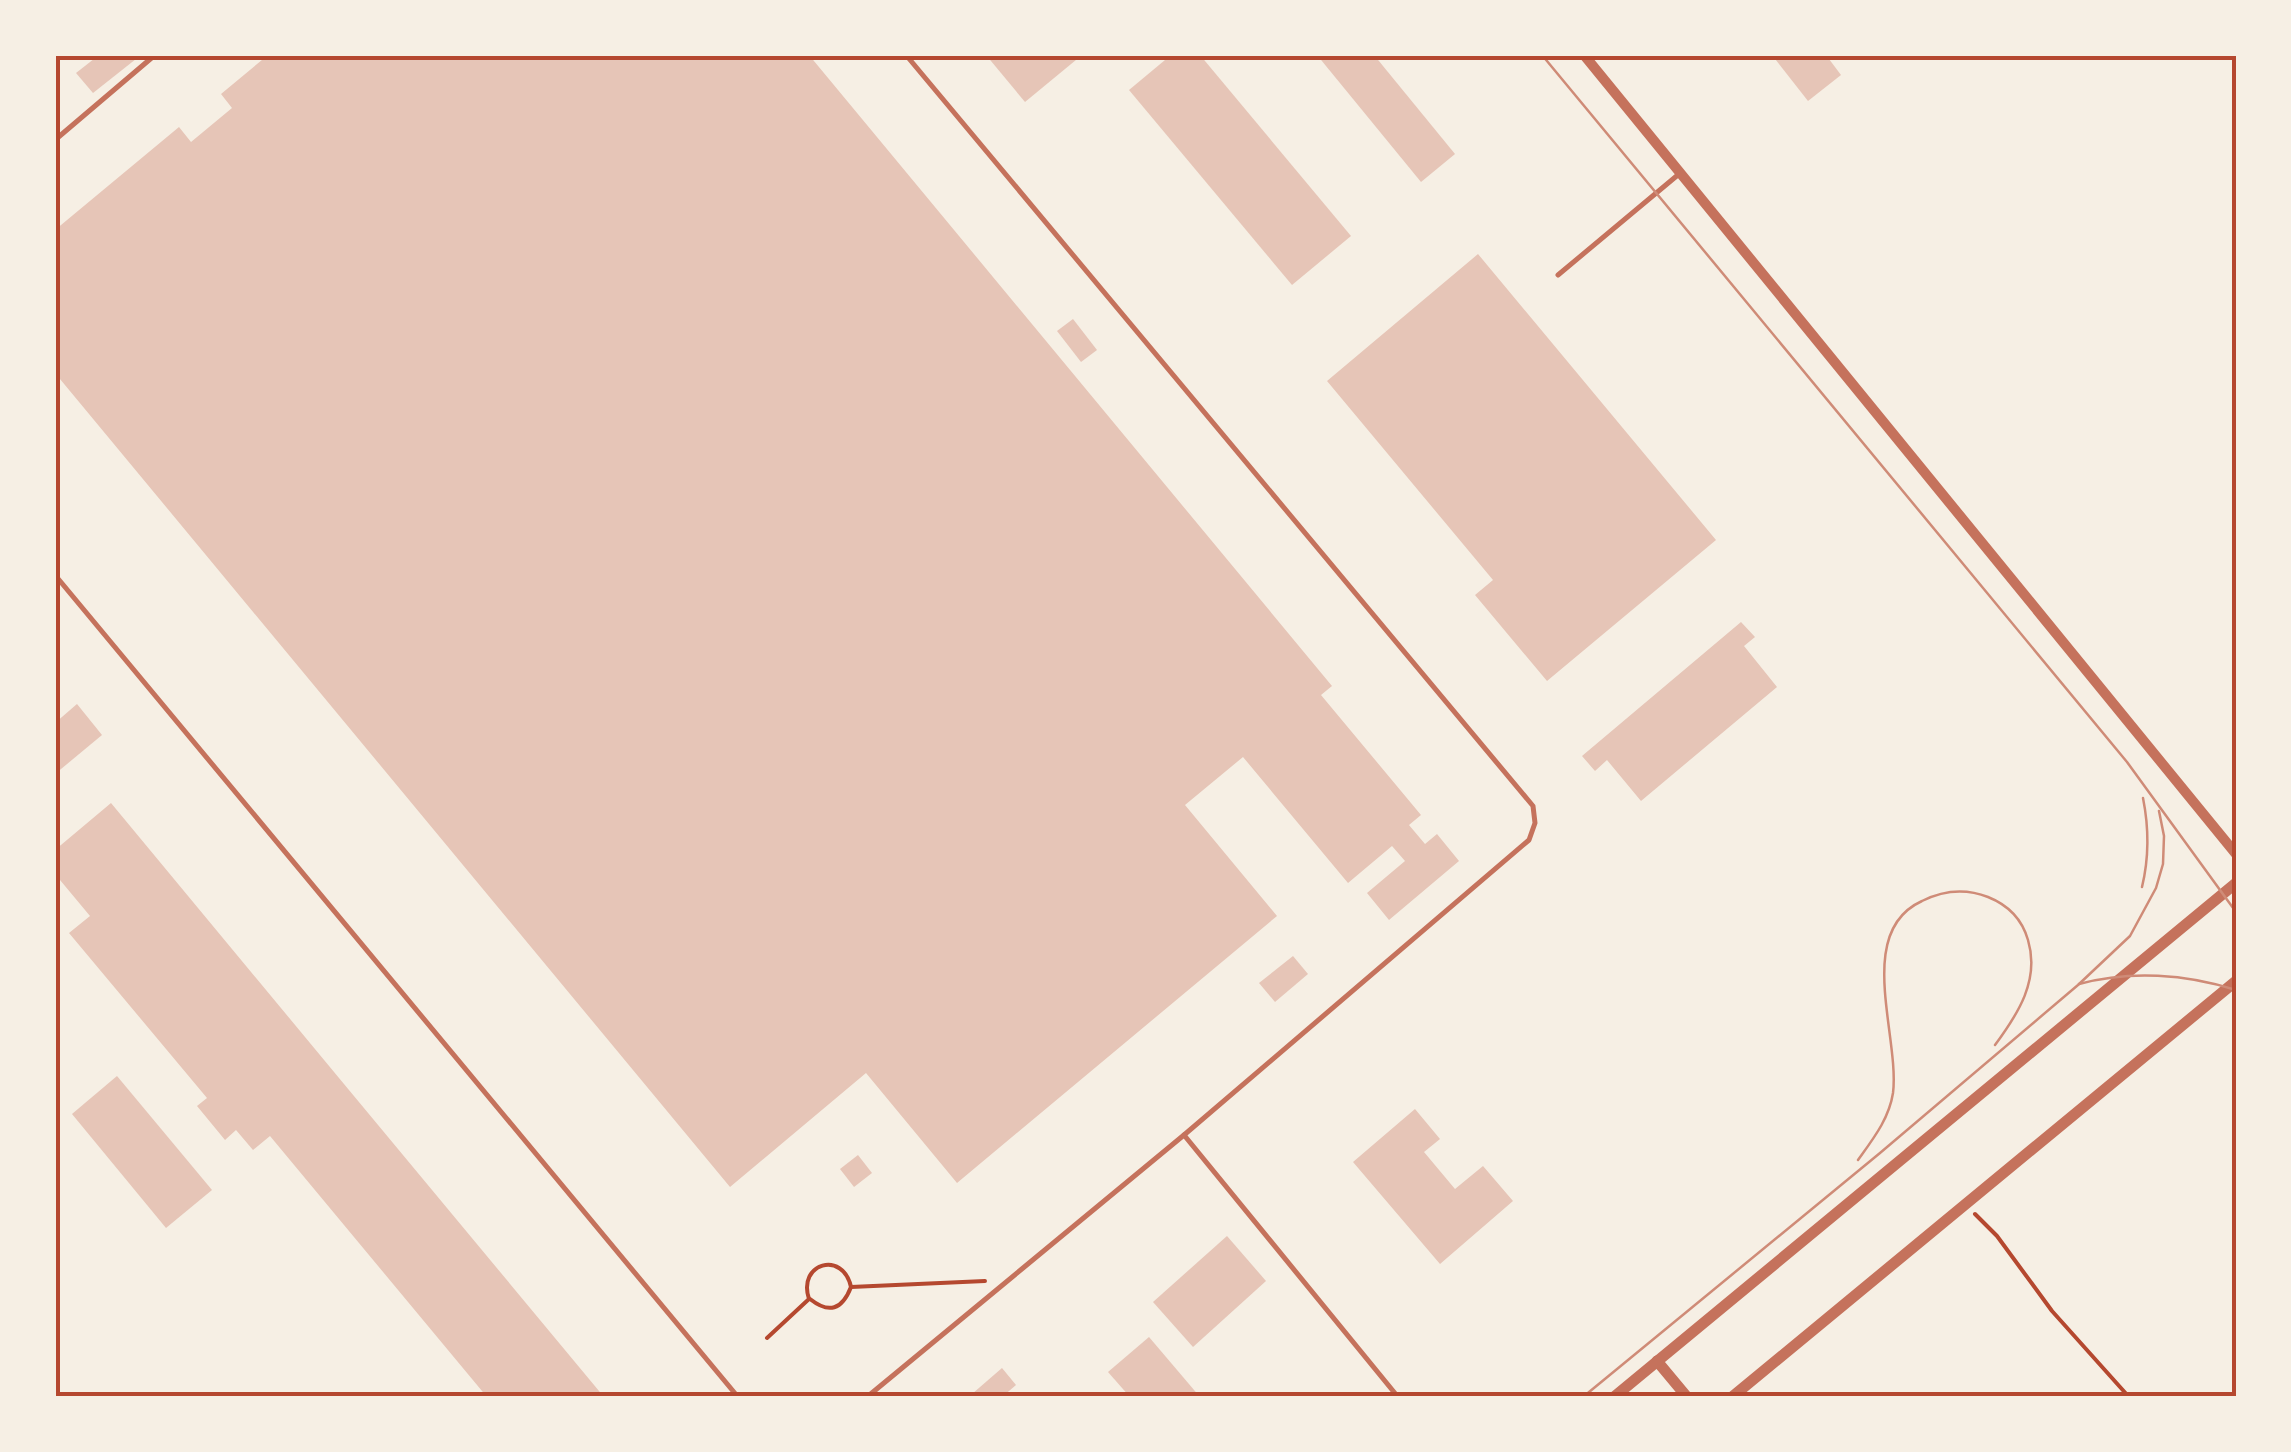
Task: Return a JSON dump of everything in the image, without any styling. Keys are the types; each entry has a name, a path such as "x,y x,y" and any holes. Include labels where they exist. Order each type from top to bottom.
{"street":[{"path":"1592,58 2236,854"},
{"path":"1614,1397 2236,883"},
{"path":"1732,1397 2236,981"},
{"path":"1657,1361 1687,1397"}],"lane":[{"path":"55,140 155,55"},
{"path":"867,1397 1184,1136 1528,840 1535,823 1534,806 906,55"},
{"path":"1558,275 1681,172"},
{"path":"55,575 738,1397"},
{"path":"1184,1136 1398,1397"}],"path":[{"path":"1964,1204 1997,1236 2052,1312 2129,1397"},
{"path":"822,1265 842,1269 850,1287 846,1300 834,1308 820,1308 809,1299 806,1289 807,1279 822,1265"},
{"path":"850,1287 1010,1280"},
{"path":"767,1338 809,1299"}],"building":[{"path":"99,55 141,55 93,93 76,73"},
{"path":"268,55 809,55 1332,686 1321,695 1421,815 1409,825 1425,844 1437,834 1459,861 1389,920 1367,893 1405,861 1392,846 1348,883 1243,757 1185,805 1277,916 957,1183 866,1073 730,1187 55,373 55,230 179,127 191,142 232,108 221,94"},
{"path":"986,55 1082,55 1025,102"},
{"path":"1171,55 1200,55 1351,236 1292,285 1129,90"},
{"path":"1317,55 1374,55 1455,154 1421,182"},
{"path":"1772,55 1826,55 1841,75 1808,101"},
{"path":"1478,254 1716,540 1547,681 1475,595 1493,580 1327,381"},
{"path":"1073,319 1097,350 1081,362 1057,331"},
{"path":"1741,622 1755,637 1744,646 1777,687 1641,801 1607,760 1595,771 1582,756"},
{"path":"77,704 102,735 55,774 55,723"},
{"path":"111,803 604,1397 487,1397 270,1136 253,1150 236,1130 225,1140 197,1106 207,1098 69,933 90,916 55,874 55,850"},
{"path":"1293,956 1308,974 1275,1002 1259,983"},
{"path":"117,1076 212,1190 166,1228 72,1114"},
{"path":"1415,1109 1440,1139 1424,1152 1455,1189 1483,1166 1513,1201 1440,1264 1353,1162"},
{"path":"858,1155 872,1173 854,1187 840,1169"},
{"path":"1227,1236 1266,1281 1193,1347 1153,1302"},
{"path":"1149,1337 1200,1397 1130,1397 1108,1372"},
{"path":"1002,1368 1016,1385 1002,1397 972,1394"}],"tram line":[{"path":"1542,55 2127,762 2236,912"},
{"path":"2142,887 2147,843 2143,798"},
{"path":"1583,1397 1880,1153 2130,936 2156,888 2163,864 2164,836 2159,811"},
{"path":"1858,1160 1884,1120 1893,1093 1885,987 1890,936 1902,916 1922,901 1938,894 1971,892 2002,904 2022,926 2031,955 2029,983 2019,1009 1995,1045"},
{"path":"2079,984 2118,977 2158,976 2198,980 2236,990"}]}
